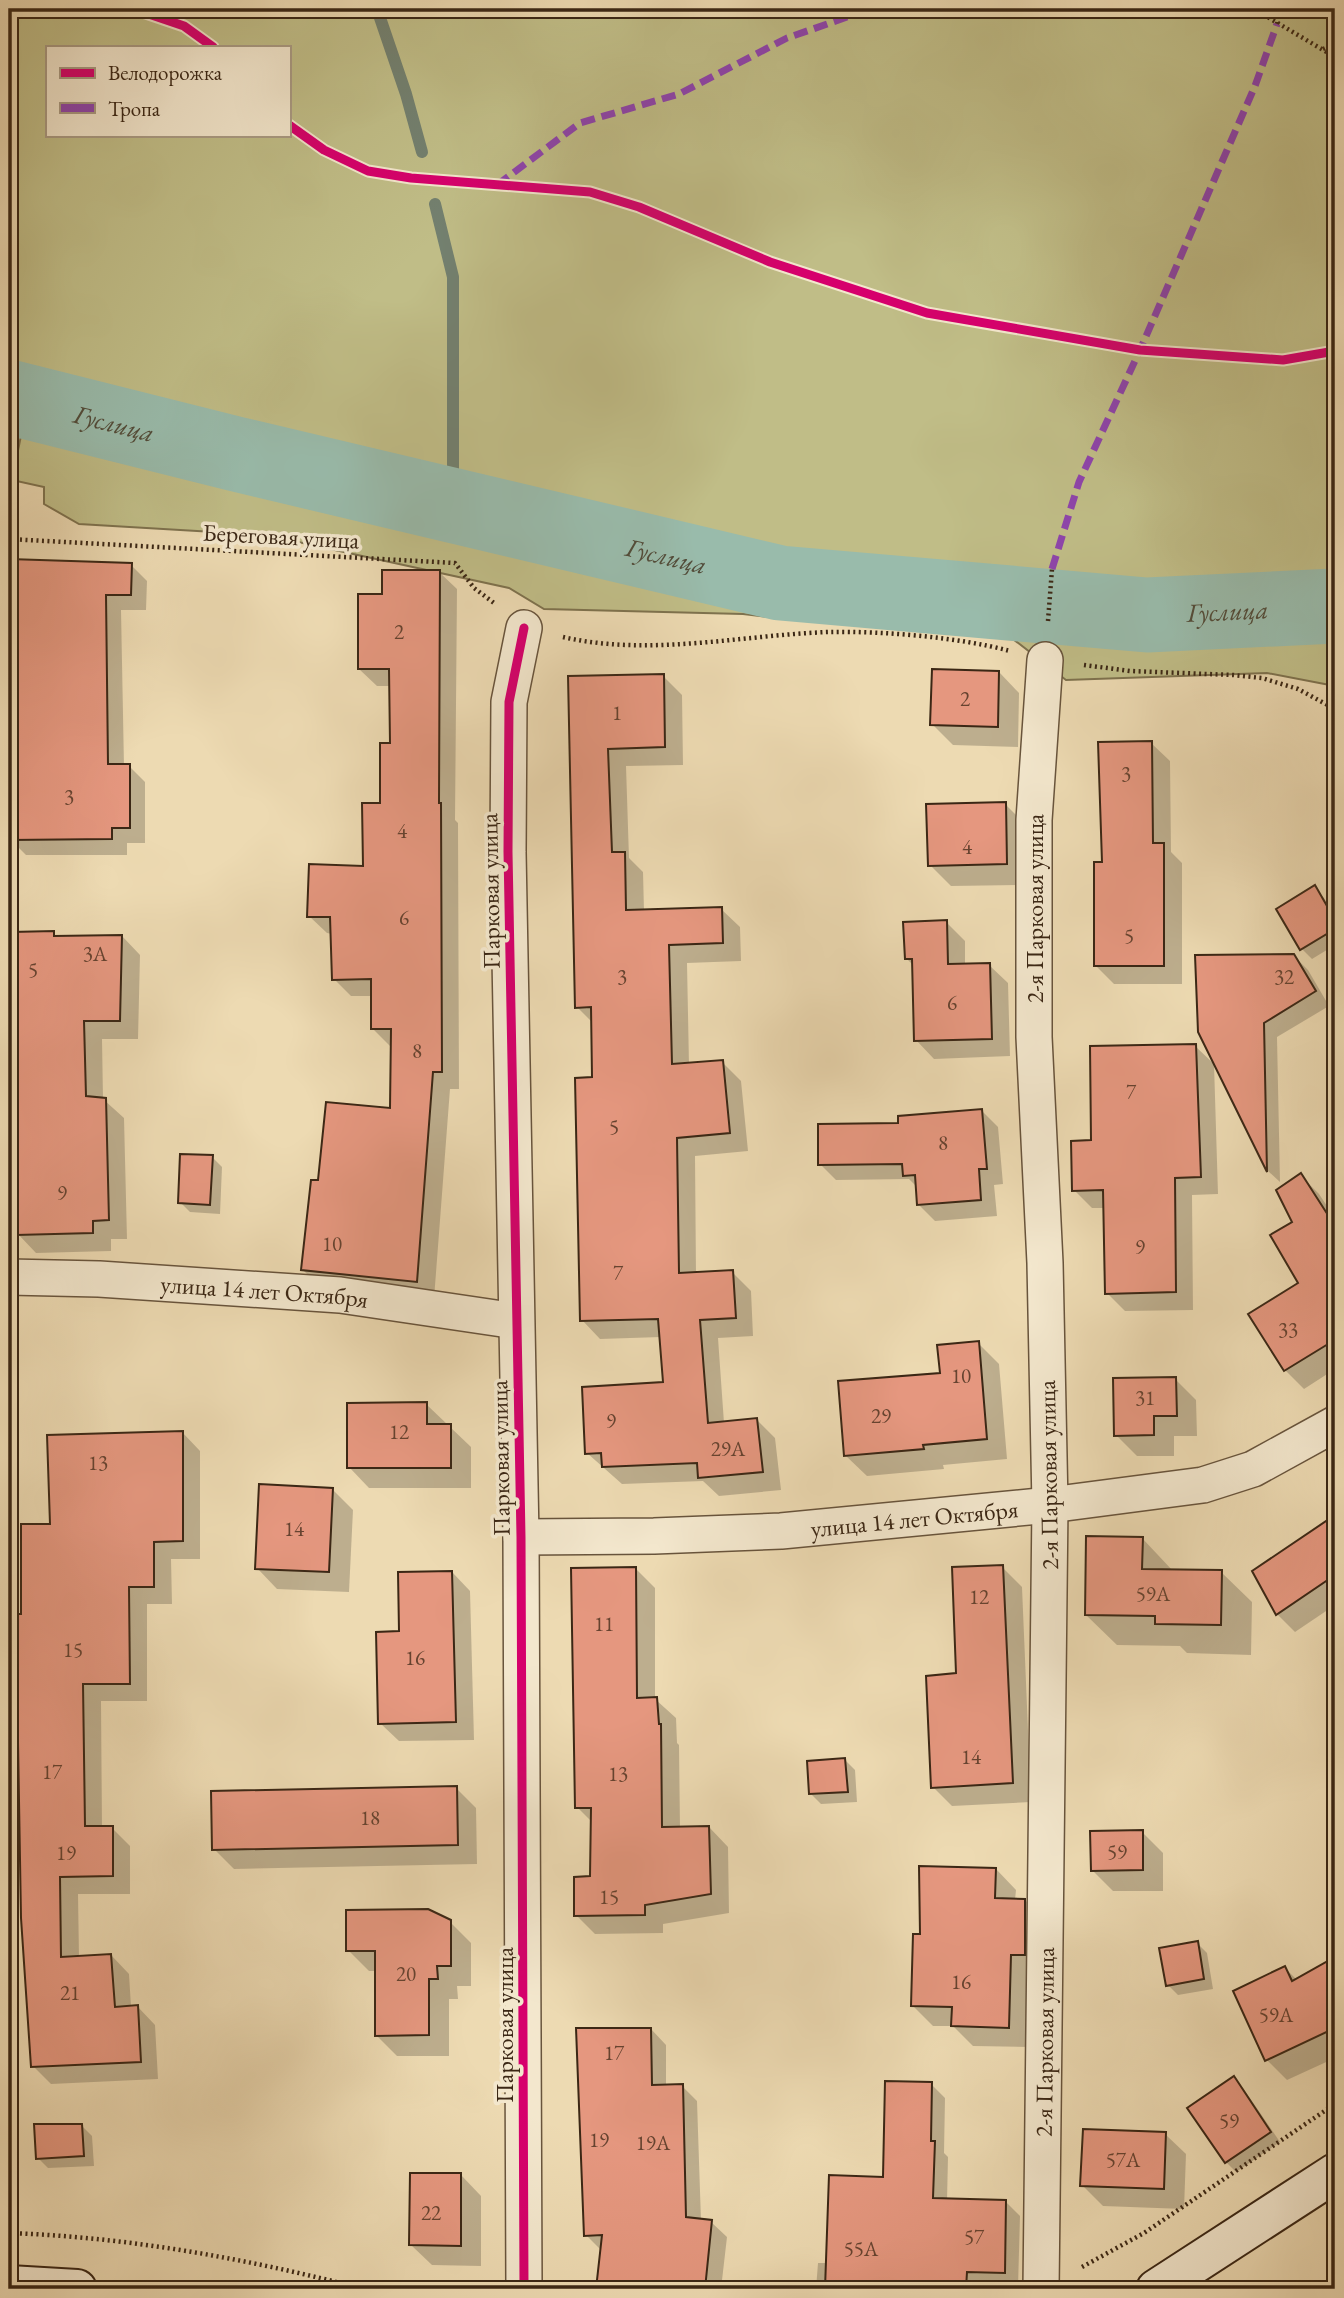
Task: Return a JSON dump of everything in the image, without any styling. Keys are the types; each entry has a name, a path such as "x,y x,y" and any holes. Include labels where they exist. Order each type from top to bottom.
{"main road":[{"path":"1156,2289 1335,2174"},
{"path":"9,2285 77,2289"}],"street":[{"name":"Парковая улица","path":"524,628 509,702 508,852 521,1537 524,2289"},
{"name":"2-я Парковая улица","path":"1041,2289 1050,1505 1045,1263 1034,1037 1034,820 1045,660"},
{"name":"улица 14 лет Октября","path":"9,1277 99,1279 340,1295 516,1321"},
{"name":"улица 14 лет Октября","path":"521,1537 781,1531 1050,1505 1203,1485 1253,1469 1335,1424"}],"path":[{"path":"1254,9 1335,57"},
{"path":"1277,24 1279,9"},
{"path":"1322,50 1335,44"},
{"path":"1045,660 1052,569"},
{"path":"524,628 576,640 616,645 687,644 829,632 880,633 981,645 1045,660 1130,671 1262,678 1298,689 1335,709"},
{"path":"1075,2270 1144,2233 1335,2104"},
{"path":"9,2233 68,2235 208,2255 364,2289"}],"shaded area":[{"path":"9,9 1335,9 1335,686 1267,673 1066,680 991,622 783,616 776,618 743,614 544,609 509,588 266,535 79,524 44,504 44,487 12,480 28,401 9,356"}],"building":[{"path":"9,559 132,563 131,595 106,595 108,764 130,764 130,828 112,828 112,839 9,840"},
{"path":"382,570 440,570 442,1072 433,1072 417,1282 301,1270 311,1180 318,1180 326,1102 390,1108 391,1029 371,1029 371,979 332,980 330,917 307,917 309,864 363,866 362,803 380,803 380,743 390,743 389,669 358,669 358,594 382,594"},
{"path":"932,669 999,671 998,727 930,725"},
{"path":"664,674 665,747 608,749 612,852 625,852 626,910 722,907 723,943 669,945 672,1064 723,1060 730,1133 677,1138 679,1273 733,1270 736,1318 700,1320 708,1423 757,1418 763,1472 698,1478 697,1463 602,1467 601,1453 585,1454 582,1387 663,1382 658,1319 580,1321 575,1078 592,1077 591,1007 575,1008 568,676"},
{"path":"1152,741 1153,843 1164,843 1164,966 1094,966 1094,862 1102,862 1098,742"},
{"path":"1006,802 1007,864 928,866 926,804"},
{"path":"1315,885 1335,920 1335,929 1300,950 1276,909"},
{"path":"947,920 948,964 990,963 992,1039 914,1041 912,959 905,959 903,922"},
{"path":"54,931 54,936 122,935 120,1021 84,1021 86,1096 106,1098 109,1220 93,1221 93,1233 16,1235 11,932"},
{"path":"1294,954 1316,991 1264,1023 1267,1172 1198,1032 1195,955"},
{"path":"1196,1044 1201,1177 1175,1178 1176,1292 1105,1294 1103,1190 1072,1191 1071,1141 1091,1140 1090,1046"},
{"path":"982,1109 987,1169 979,1169 981,1200 917,1205 915,1175 903,1176 902,1164 818,1165 818,1124 898,1123 898,1116"},
{"path":"180,1154 213,1155 210,1205 178,1203"},
{"path":"1301,1173 1335,1226 1335,1344 1333,1341 1284,1371 1248,1314 1298,1283 1270,1235 1292,1222 1276,1190"},
{"path":"979,1341 987,1439 923,1445 924,1449 844,1456 838,1381 940,1373 937,1345"},
{"path":"1176,1377 1177,1416 1154,1416 1154,1435 1114,1436 1113,1378"},
{"path":"427,1402 427,1424 451,1424 451,1468 347,1468 347,1403"},
{"path":"183,1431 183,1541 154,1542 154,1587 129,1587 130,1684 83,1684 85,1826 113,1826 113,1876 60,1877 61,1957 111,1954 115,2007 138,2005 141,2062 31,2067 21,1918 17,1614 21,1614 21,1524 50,1524 47,1435"},
{"path":"259,1484 333,1488 329,1572 255,1569"},
{"path":"1335,1515 1335,1575 1276,1615 1252,1571"},
{"path":"1086,1536 1143,1537 1142,1569 1222,1570 1221,1625 1155,1624 1155,1616 1085,1615"},
{"path":"1003,1565 1013,1783 931,1788 926,1676 956,1673 952,1567"},
{"path":"636,1567 637,1698 657,1697 661,1724 662,1827 709,1826 711,1894 645,1905 645,1915 574,1916 574,1877 590,1876 591,1808 575,1808 571,1568"},
{"path":"452,1571 456,1722 378,1724 376,1632 399,1631 398,1572"},
{"path":"845,1758 848,1792 809,1794 807,1761"},
{"path":"457,1786 458,1845 212,1850 211,1791"},
{"path":"1143,1830 1143,1870 1091,1871 1090,1831"},
{"path":"919,1866 996,1868 995,1898 1025,1899 1025,1955 1011,1955 1009,2028 951,2026 952,2007 911,2006 913,1934 920,1934"},
{"path":"428,1909 451,1920 451,1966 437,1966 438,1979 429,1979 429,2035 375,2036 375,1951 346,1951 346,1910"},
{"path":"1198,1941 1204,1979 1166,1986 1159,1948"},
{"path":"1335,1957 1335,2028 1265,2061 1233,1991 1285,1966 1292,1981"},
{"path":"576,2028 651,2028 652,2085 683,2084 686,2217 712,2220 705,2289 596,2289 602,2235 584,2236"},
{"path":"1234,2076 1271,2132 1225,2163 1187,2108"},
{"path":"885,2081 932,2082 931,2141 935,2141 933,2198 1006,2200 1005,2273 967,2272 966,2289 825,2289 829,2175 883,2177"},
{"path":"34,2124 82,2124 84,2156 36,2159"},
{"path":"1083,2129 1166,2132 1164,2189 1080,2186"},
{"path":"410,2173 461,2173 461,2246 409,2245"}],"waterway":[{"path":"377,9 406,94 422,152"},
{"path":"435,204 453,277 453,506"},
{"name":"Гуслица","path":"9,397 236,454 780,583 1147,615 1335,606"}],"marked path":[{"path":"497,185 580,123 679,94 787,38 870,9"},
{"path":"1052,569 1079,482 1140,350 1255,86 1277,24"}],"cycle path":[{"path":"134,9 184,26 212,46"},
{"path":"290,126 324,150 368,171 411,178 590,192 639,207 770,262 927,313 1140,350 1283,360 1335,351"},
{"path":"524,628 509,702 508,852 521,1537 524,2289"}]}
